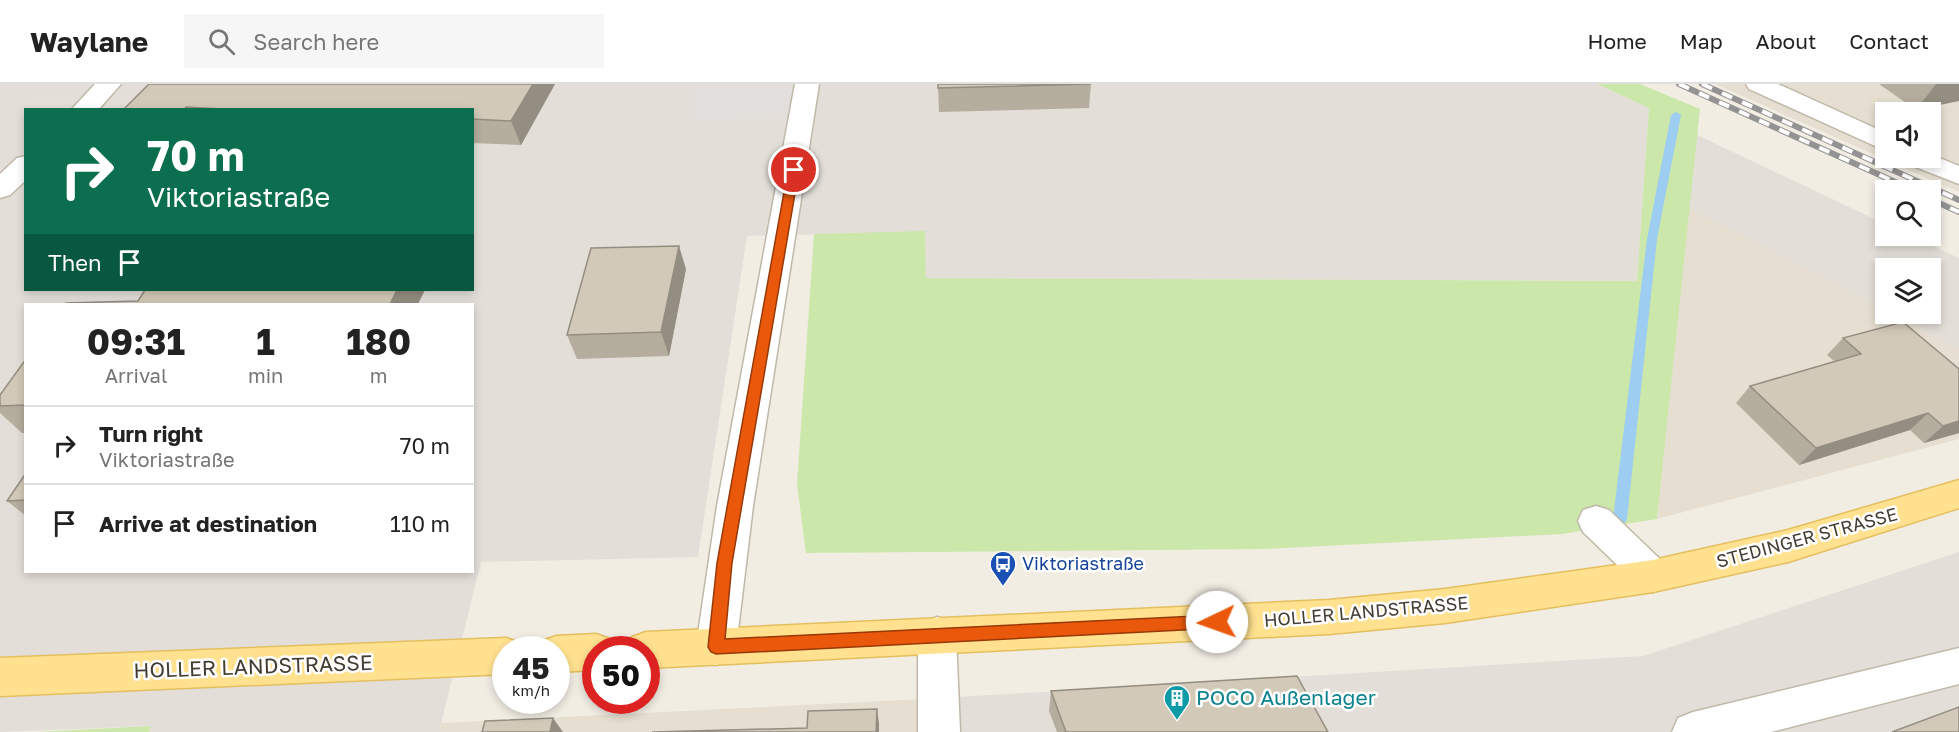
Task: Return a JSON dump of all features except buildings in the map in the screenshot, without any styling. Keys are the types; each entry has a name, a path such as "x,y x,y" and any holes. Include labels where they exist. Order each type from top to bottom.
{"main road":[{"name":"STEDINGER STRASSE","path":"1653,576 1788,546 1959,494"},
{"name":"HOLLER LANDSTRASSE","path":"660,649 1329,617 1506,599 1653,576"},
{"name":"HOLLER LANDSTRASSE","path":"0,677 492,657"}],"street":[{"path":"84,108 109,84"},
{"path":"716,647 725,563 784,234 807,84"},
{"path":"1758,84 1875,138"},
{"path":"0,189 24,166"},
{"path":"1940,168 1959,176"},
{"path":"1596,521 1653,576"},
{"path":"938,635 939,732"},
{"path":"1693,732 1959,666"}],"shaded area":[{"path":"0,84 1597,84 1649,108 1637,281 926,278 924,232 747,236 698,557 481,562 439,732 149,732 151,726 0,732"},
{"path":"694,84 799,84 791,117 694,121"},
{"path":"1715,84 1959,84 1959,192 1941,184 1941,180 1932,180 1905,168 1941,168 1941,102 1875,102 1875,155"},
{"path":"1697,135 1875,219 1875,246 1933,246 1959,258 1959,349 1911,324 1941,324 1941,258 1875,258 1875,305 1688,207"},
{"path":"1688,207 1875,305 1875,324 1911,324 1959,349 1959,439 1657,519"},
{"path":"1959,552 1959,732 922,732 923,699 1643,656"},
{"path":"923,699 922,732 439,732 441,723 660,714 660,712"}],"green space":[{"path":"1597,84 1640,84 1700,109 1657,519 1562,534 1263,549 806,553 797,484 814,234 925,231 926,278 1637,281 1649,108"},
{"path":"151,726 149,732 37,732"}],"waterway":[{"path":"1620,519 1652,239 1676,115"}],"railway":[{"path":"1679,84 1891,180"},
{"path":"1702,84 1959,200"},
{"path":"1941,204 1959,212"}],"place":[{"name":"Viktoriastraße","path":"1003,587"},
{"name":"POCO Außenlager","path":"1177,721"}],"route":[{"path":"794,170 725,563 716,647 1217,622"}]}
